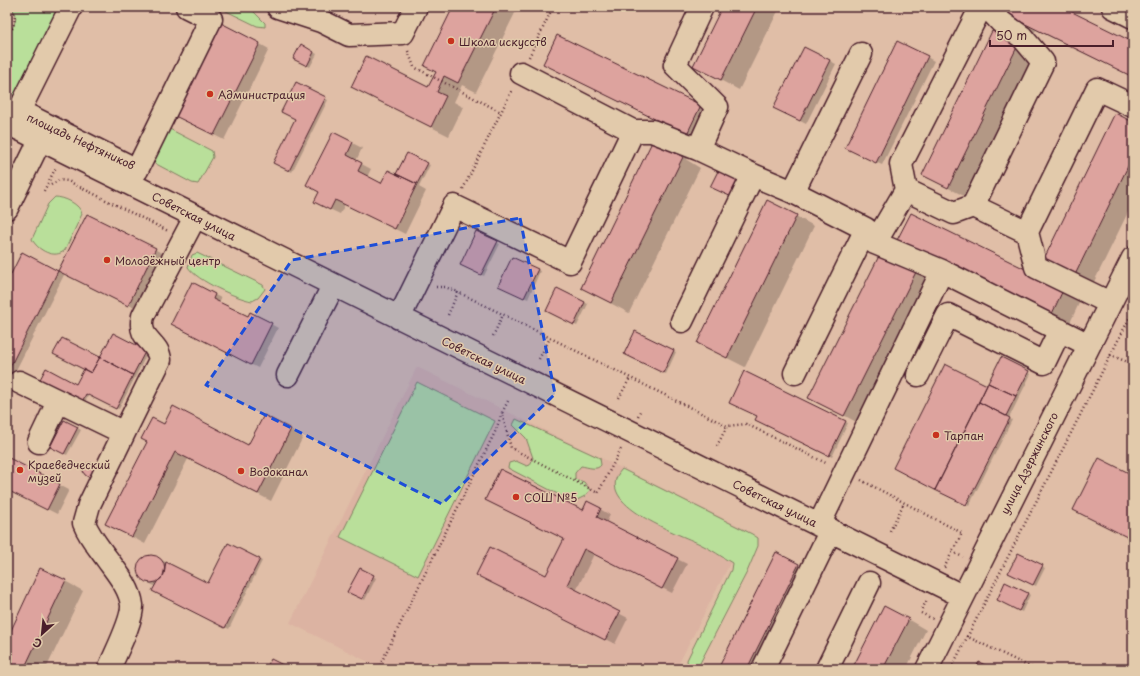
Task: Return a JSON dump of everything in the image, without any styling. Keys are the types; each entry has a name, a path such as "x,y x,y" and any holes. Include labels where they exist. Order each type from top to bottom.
{"street":[{"name":"площадь Нефтяников","path":"71,7 19,111 44,132 137,170 212,19 187,7"},
{"path":"278,7 321,21 349,35 403,33 416,7"},
{"path":"698,149 717,107 675,66 702,7"},
{"path":"795,373 871,236 906,190 901,164 981,7"},
{"path":"906,190 954,213 973,206 1043,62 1022,37 1001,22 987,7"},
{"path":"1113,7 1133,17"},
{"path":"793,192 861,54"},
{"path":"521,74 633,131 652,131 698,149 793,192 871,236 896,253 942,271 1089,345"},
{"path":"1110,303 1036,267 1027,232 1097,89 1133,106"},
{"name":"Советская улица","path":"7,122 44,132 195,217 962,596"},
{"path":"399,318 454,206 570,262 633,131"},
{"path":"7,208 44,132"},
{"path":"682,321 753,175"},
{"path":"973,206 1027,232"},
{"path":"109,669 123,637 132,606 128,592 119,576 91,537 84,523 89,505 160,360 157,350 142,332 141,325 143,316 195,217"},
{"name":"улица Дзержинского","path":"927,669 962,596 1133,258"},
{"path":"763,669 825,528 836,471 942,271"},
{"path":"288,375 334,286"},
{"path":"918,375 948,316 1044,363 1060,330"},
{"path":"19,382 124,434"},
{"path":"39,442 58,402"},
{"path":"827,669 869,583"}],"path":[{"path":"7,35 14,26 15,19 12,7"},
{"path":"454,206 553,7"},
{"path":"403,33 414,67 501,112"},
{"path":"51,184 59,180 68,181 184,239"},
{"path":"430,289 445,287 458,292 727,426 746,424 830,465 836,471 904,502 962,533 947,562"},
{"path":"448,315 458,292"},
{"path":"951,669 1133,311"},
{"path":"493,336 503,315"},
{"path":"539,359 550,338"},
{"path":"1110,355 1133,364"},
{"path":"619,398 630,378"},
{"path":"378,669 495,432 508,401"},
{"path":"502,413 511,448 598,493 641,409"},
{"path":"717,446 727,426"},
{"path":"890,531 904,502"},
{"path":"920,613 1034,669"}],"highlighted area":[{"path":"520,218 555,394 442,504 206,385 292,260"}],"shaded area":[{"name":"СОШ №5","path":"417,367 747,530 676,669 383,669 290,623"}],"green space":[{"path":"12,7 69,7 23,101 7,93 7,35 14,25 16,18"},
{"path":"187,7 249,7 265,23 265,27 257,26 222,9 217,11"},
{"path":"160,124 212,151 213,157 198,184 192,183 143,157"},
{"path":"55,197 63,198 75,204 81,210 82,214 65,250 61,253 51,254 38,247 32,239 48,204"},
{"path":"197,253 263,285 265,289 258,298 252,301 217,288 200,278 188,267 192,255"},
{"path":"417,382 495,421 418,576 340,537"},
{"path":"516,419 600,458 601,465 599,467 592,468 581,466 575,473 575,479 584,482 590,490 585,496 573,502 508,468 509,463 516,461 527,466 530,465 533,458 526,438 513,425"},
{"path":"622,469 758,538 758,546 747,572 697,669 688,667 687,660 731,570 732,563 704,546 658,525 627,505 618,494 615,482"}],"building":[{"path":"453,7 496,7 458,83 444,76 437,92 446,96 431,127 351,87 366,56 428,87 436,72 424,66"},
{"path":"722,7 757,7 721,80 693,66"},
{"path":"1006,7 1062,7 1133,42 1133,77 1003,13"},
{"path":"1011,17 1018,20 1009,39 1019,43 948,188 922,175 992,31 1002,35"},
{"name":"Администрация","path":"221,23 260,43 214,135 175,116"},
{"path":"557,35 701,105 687,134 679,131 670,150 683,157 611,303 581,288 652,142 671,127 543,64"},
{"path":"897,41 928,56 876,163 845,148"},
{"path":"301,44 314,52 307,66 293,59"},
{"path":"804,47 830,60 800,121 773,108"},
{"path":"296,82 326,97 289,171 273,163 295,119 281,112"},
{"path":"1115,113 1133,122 1133,156 1073,279 1042,263"},
{"path":"333,132 353,142 347,155 362,163 358,171 381,183 388,170 417,184 395,229 335,200 330,210 314,202 319,192 306,185"},
{"path":"407,153 428,163 417,184 396,174"},
{"path":"719,169 743,181 734,198 710,187"},
{"path":"767,200 797,215 727,358 697,343"},
{"path":"911,213 1064,288 1050,318 896,242"},
{"name":"Молодёжный центр","path":"87,214 156,248 128,306 58,271"},
{"path":"476,231 498,241 481,275 460,265"},
{"path":"22,252 58,271 7,373 7,282"},
{"path":"880,254 916,272 844,416 808,398"},
{"path":"512,257 538,269 524,298 498,286"},
{"path":"192,282 215,294 213,299 248,316 250,312 272,323 251,365 171,324"},
{"path":"557,288 585,302 574,325 546,311"},
{"path":"635,331 674,350 663,373 624,354"},
{"path":"113,333 146,350 133,375 100,357"},
{"path":"62,338 100,357 91,373 53,354"},
{"path":"100,357 133,375 116,409 86,394 79,408 36,387 46,368 76,384 84,369 91,373"},
{"path":"1001,357 1029,371 1016,396 988,383"},
{"name":"Тарпан","path":"945,364 987,385 935,490 893,468"},
{"path":"744,371 846,421 829,456 755,420 757,416 729,403"},
{"path":"988,383 1016,396 1006,416 979,402"},
{"path":"979,402 1010,418 966,505 935,490"},
{"name":"Водоканал","path":"173,406 248,445 264,415 291,429 258,494 175,452 132,537 105,524 147,442 141,439 152,418 164,424"},
{"path":"64,420 78,427 64,454 50,447"},
{"name":"Краеведческий музей","path":"7,457 60,484 47,510 7,490"},
{"path":"1099,458 1133,475 1133,540 1073,510"},
{"path":"90,463 95,465 97,470 95,475 90,477 85,475 83,470 85,465"},
{"path":"500,469 583,510 587,501 601,508 597,517 678,558 662,589 584,549 567,585 620,612 605,640 476,575 490,547 546,575 564,539 485,500"},
{"path":"228,543 260,559 225,628 152,591 157,582 163,576 166,562 208,583"},
{"path":"776,552 799,564 747,669 718,669"},
{"path":"1018,553 1043,565 1033,585 1008,573"},
{"path":"151,555 157,556 161,559 164,563 164,575 161,579 157,582 151,583 145,582 141,579 138,575 137,569 138,563 141,559 145,556"},
{"path":"40,568 66,580 24,669 7,669 7,639"},
{"path":"360,568 374,575 362,599 347,592"},
{"path":"1005,582 1028,593 1019,611 997,600"},
{"path":"884,606 909,619 883,669 852,669"},
{"path":"271,659 291,669 266,669"},
{"path":"979,662 993,669 975,669"}],"place":[{"name":"Школа искусств","path":"451,41"},
{"name":"Администрация","path":"210,94"},
{"name":"Молодёжный центр","path":"107,260"},
{"name":"Тарпан","path":"936,435"},
{"name":"Краеведческий музей","path":"20,470"},
{"name":"Водоканал","path":"241,471"},
{"name":"СОШ №5","path":"516,497"}]}
